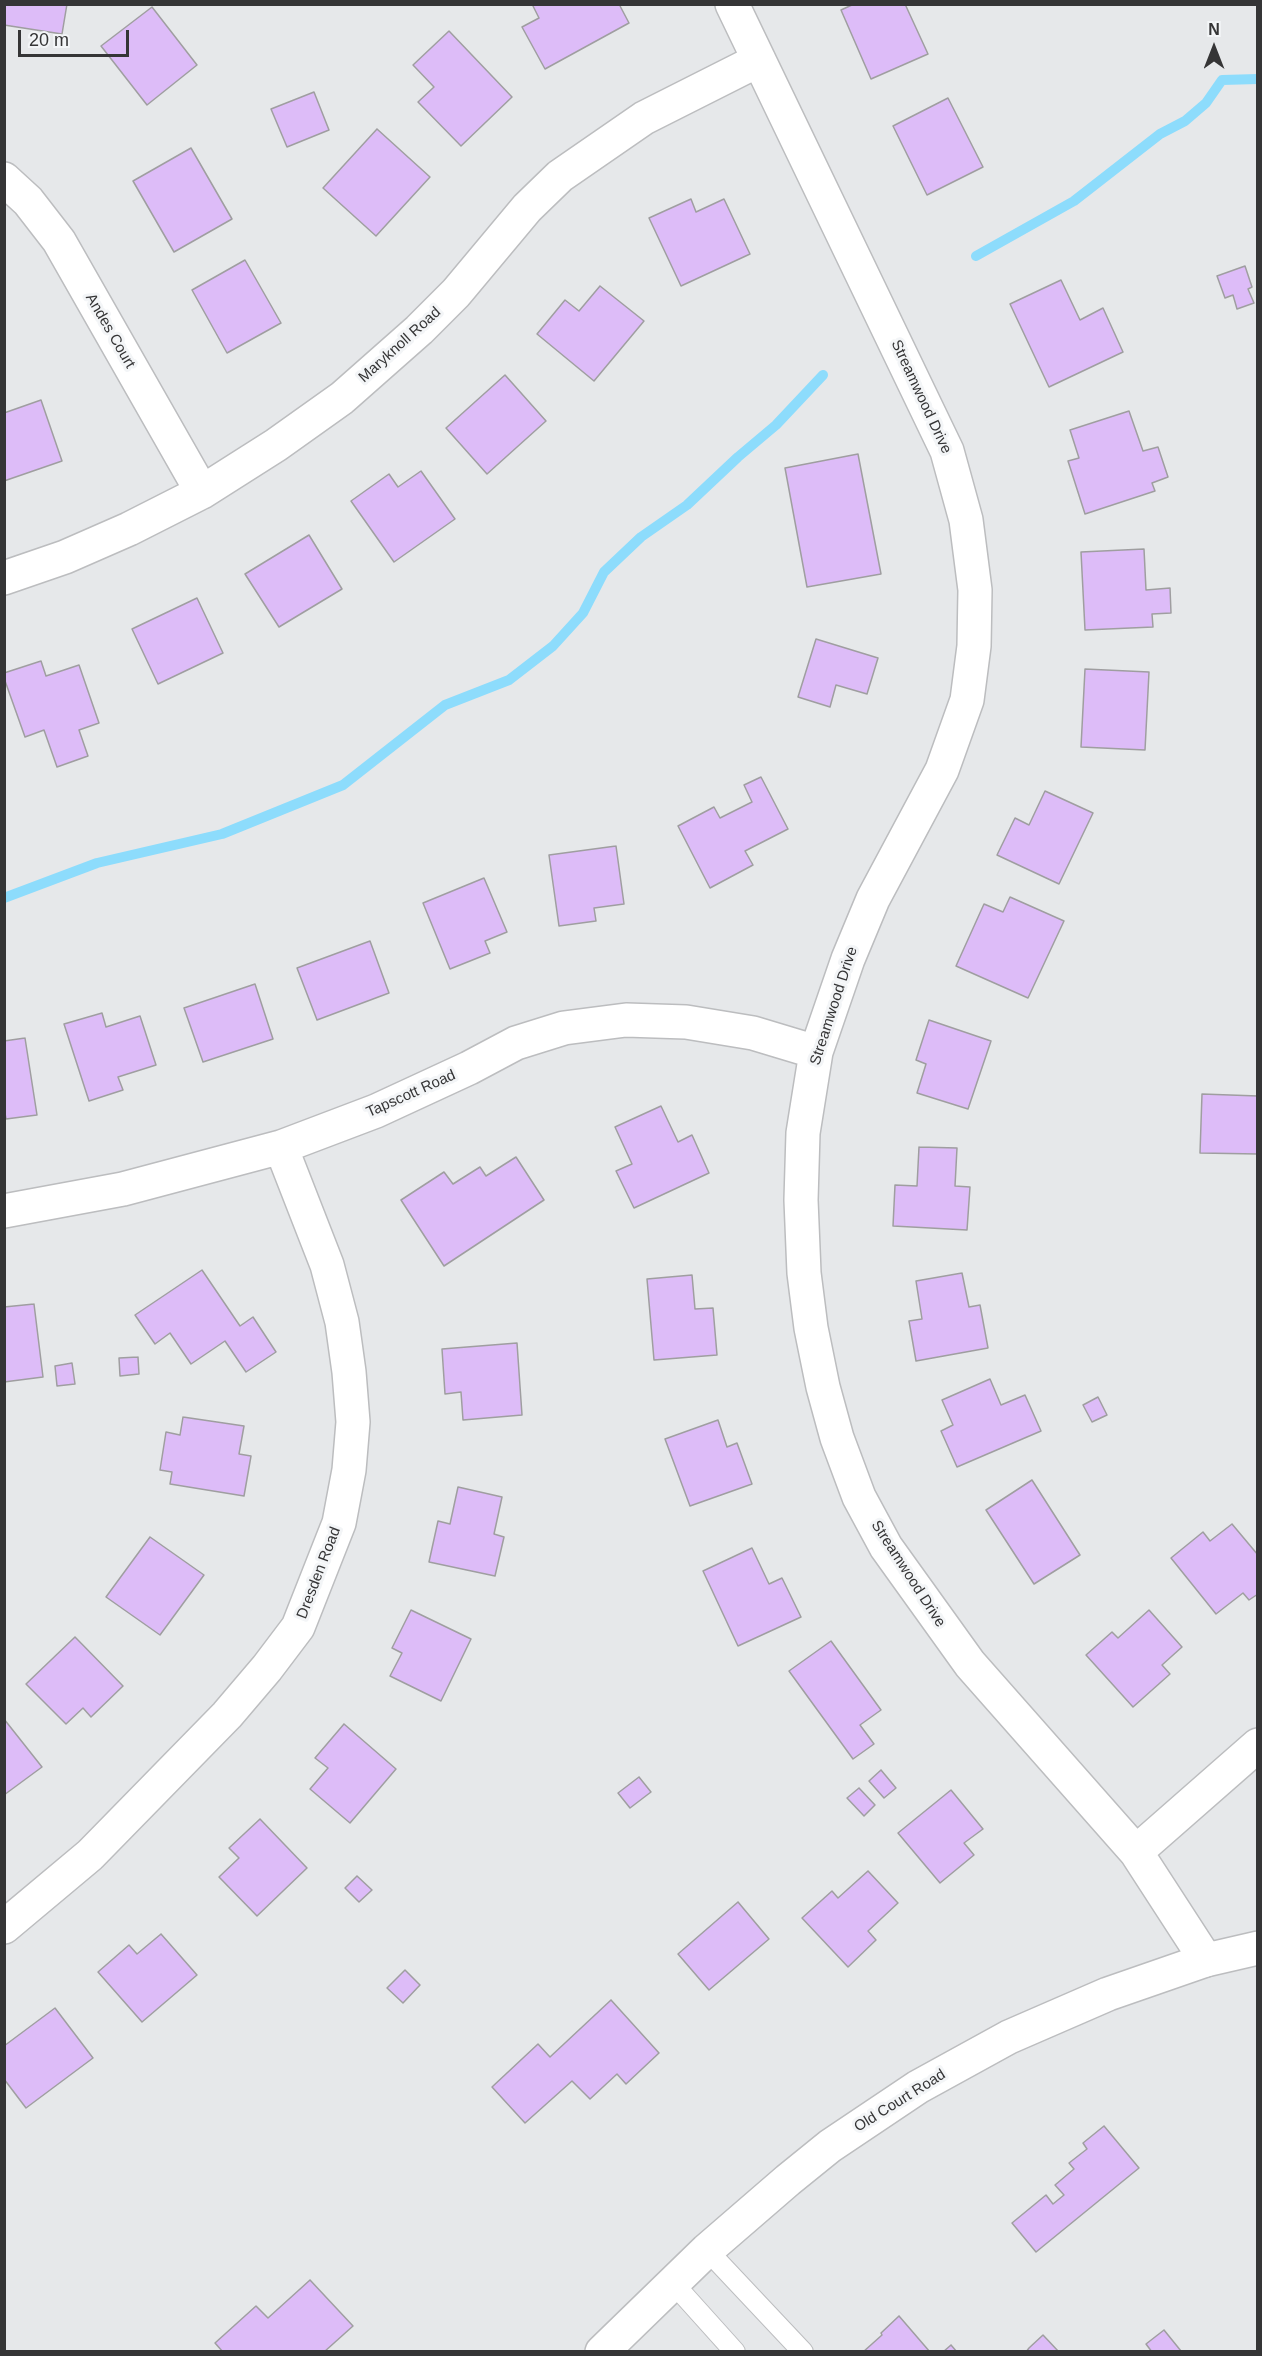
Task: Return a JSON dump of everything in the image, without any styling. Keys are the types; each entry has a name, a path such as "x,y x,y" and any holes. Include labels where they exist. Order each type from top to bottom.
{"street":[{"name":"Streamwood Drive","path":"732,4 947,451 966,520 975,590 974,646 967,700 942,771 873,899 848,959 816,1052 803,1133 801,1200 804,1273 811,1328 823,1387 837,1438 859,1497 886,1547 970,1664 1136,1852 1206,1960"},
{"name":"Maryknoll Road","path":"4,578 65,557 129,529 202,492 276,445 342,398 418,330 456,293 527,208 560,176 645,118 759,60"},
{"name":"Andes Court","path":"4,179 28,201 59,242 202,492"},
{"name":"Tapscott Road","path":"4,1211 123,1189 282,1147 376,1111 516,1043 564,1028 626,1020 686,1022 753,1033 816,1052"},
{"name":"Dresden Road","path":"4,1927 90,1855 234,1707 298,1627 339,1522 349,1470 353,1422 342,1322 327,1265 282,1147"},
{"path":"1136,1852 1257,1745"},
{"name":"Old Court Road","path":"602,2352 707,2250 753,2209 830,2146 918,2087 1010,2037 1128,1986 1206,1960 1257,1948"}],"lane":[{"path":"707,2250 803,2352"},
{"path":"673,2283 735,2352"}],"building":[{"path":"4,4 67,4 62,34 4,25"},
{"path":"532,4 619,4 629,23 545,69 522,27 539,18"},
{"path":"854,4 905,4 928,54 871,79 841,10"},
{"path":"152,7 197,65 147,105 101,46"},
{"path":"449,31 512,97 461,146 418,102 434,87 413,65"},
{"path":"314,92 329,130 287,147 271,109"},
{"path":"948,98 983,167 927,195 893,126"},
{"path":"377,129 430,177 376,236 323,188"},
{"path":"191,148 232,219 174,252 133,181"},
{"path":"691,199 696,212 724,199 750,254 681,286 649,218"},
{"path":"245,260 281,323 227,353 192,290"},
{"path":"1245,266 1252,287 1248,289 1254,303 1237,309 1233,295 1225,298 1217,276"},
{"path":"1061,280 1080,320 1103,308 1123,352 1049,387 1010,304"},
{"path":"600,286 644,321 594,381 537,334 565,300 579,311"},
{"path":"505,375 546,421 487,474 446,428"},
{"path":"41,400 62,461 4,481 4,413"},
{"path":"1129,411 1143,451 1158,447 1168,477 1152,483 1155,491 1085,514 1068,461 1079,458 1070,430"},
{"path":"858,454 881,574 807,587 785,468"},
{"path":"421,471 455,519 394,562 351,501 389,474 398,487"},
{"path":"309,535 342,589 279,627 245,574"},
{"path":"1144,549 1146,590 1170,588 1171,613 1152,614 1153,627 1085,630 1081,552"},
{"path":"197,598 223,653 158,684 132,629"},
{"path":"816,639 878,658 867,694 836,685 830,707 798,697"},
{"path":"41,661 46,676 79,665 99,723 79,730 88,756 57,767 44,730 25,737 4,678 4,673"},
{"path":"1085,669 1149,672 1145,750 1081,747"},
{"path":"761,777 788,829 745,851 753,865 710,888 678,826 714,807 720,818 752,802 744,785"},
{"path":"1045,791 1093,813 1059,884 997,855 1015,818 1029,825"},
{"path":"616,846 624,904 594,908 596,921 559,926 549,855"},
{"path":"484,878 507,932 485,941 490,953 450,969 423,903"},
{"path":"1010,897 1064,921 1028,998 956,966 984,904 1003,912"},
{"path":"370,941 389,993 317,1020 297,968"},
{"path":"255,984 273,1039 203,1062 184,1008"},
{"path":"102,1013 106,1027 140,1016 156,1065 118,1077 123,1090 89,1101 64,1024"},
{"path":"929,1020 991,1041 968,1109 917,1093 926,1064 916,1060"},
{"path":"25,1038 37,1115 6,1119 4,1041"},
{"path":"1202,1094 1258,1096 1258,1154 1200,1153"},
{"path":"661,1106 678,1142 692,1135 709,1173 634,1208 616,1171 632,1164 615,1127"},
{"path":"919,1147 957,1148 955,1186 970,1187 967,1230 893,1226 895,1185 917,1186"},
{"path":"516,1157 544,1200 444,1266 401,1200 444,1172 453,1184 480,1167 486,1176"},
{"path":"202,1270 240,1326 253,1317 276,1352 246,1372 225,1341 191,1364 170,1333 155,1344 135,1315"},
{"path":"962,1273 969,1307 980,1305 988,1348 916,1361 909,1321 922,1319 916,1281"},
{"path":"692,1275 695,1309 713,1308 717,1355 654,1360 647,1279"},
{"path":"34,1304 43,1377 4,1382 4,1307"},
{"path":"517,1343 522,1415 463,1420 461,1392 445,1394 442,1349"},
{"path":"138,1357 139,1374 120,1376 119,1358"},
{"path":"72,1363 75,1384 57,1386 55,1366"},
{"path":"990,1379 1001,1405 1025,1395 1041,1431 957,1467 941,1431 953,1425 942,1400"},
{"path":"1098,1397 1107,1415 1092,1422 1083,1405"},
{"path":"183,1417 244,1426 239,1454 251,1456 244,1496 170,1484 172,1472 160,1470 166,1432 180,1435"},
{"path":"718,1420 727,1447 737,1443 752,1484 690,1506 665,1439"},
{"path":"1032,1480 1080,1555 1034,1584 986,1510"},
{"path":"458,1487 502,1497 494,1534 504,1537 495,1576 429,1562 438,1521 450,1524"},
{"path":"1232,1524 1258,1555 1258,1594 1249,1600 1243,1593 1216,1614 1171,1558 1203,1532 1210,1541"},
{"path":"150,1537 204,1575 160,1635 106,1597"},
{"path":"752,1548 769,1584 782,1578 801,1617 738,1646 703,1571"},
{"path":"411,1610 471,1639 441,1701 390,1676 402,1653 392,1648"},
{"path":"1149,1610 1182,1647 1162,1665 1170,1674 1133,1707 1086,1655 1112,1632 1118,1638"},
{"path":"75,1637 123,1686 91,1717 83,1708 66,1724 26,1684"},
{"path":"831,1641 881,1710 860,1725 874,1744 853,1759 789,1671"},
{"path":"4,1719 42,1767 4,1795"},
{"path":"344,1724 396,1769 350,1823 310,1789 328,1768 315,1758"},
{"path":"881,1770 896,1788 884,1798 869,1781"},
{"path":"639,1777 651,1792 630,1808 618,1793"},
{"path":"859,1788 875,1805 864,1816 847,1798"},
{"path":"951,1790 983,1829 964,1843 974,1855 940,1883 898,1833"},
{"path":"260,1819 307,1868 257,1916 219,1877 239,1858 229,1848"},
{"path":"868,1871 898,1903 868,1931 876,1940 848,1967 802,1918 832,1891 838,1898"},
{"path":"357,1876 372,1890 359,1902 345,1888"},
{"path":"738,1902 769,1939 709,1990 678,1954"},
{"path":"161,1934 197,1975 142,2022 98,1972 129,1945 137,1954"},
{"path":"405,1970 420,1985 403,2003 387,1988"},
{"path":"611,2000 659,2053 626,2084 617,2074 590,2099 572,2081 525,2123 492,2087 538,2044 550,2057"},
{"path":"55,2008 93,2058 26,2108 4,2079 4,2046"},
{"path":"1104,2126 1139,2168 1036,2252 1012,2223 1046,2195 1053,2204 1064,2195 1055,2185 1074,2169 1069,2163 1087,2149 1083,2143"},
{"path":"310,2280 353,2326 324,2352 223,2352 215,2343 256,2306 268,2318"},
{"path":"899,2316 930,2352 863,2352 882,2335 881,2333"},
{"path":"1164,2330 1180,2352 1152,2352 1146,2344"},
{"path":"1043,2335 1059,2352 1026,2352 1029,2348"},
{"path":"951,2345 957,2352 943,2352"}],"waterway":[{"path":"976,256 1074,201 1160,134 1185,121 1206,103 1222,80 1258,79"},
{"path":"4,898 97,863 222,834 343,785 445,705 509,680 553,646 583,613 604,572 641,537 687,505 776,425 823,375"}]}
